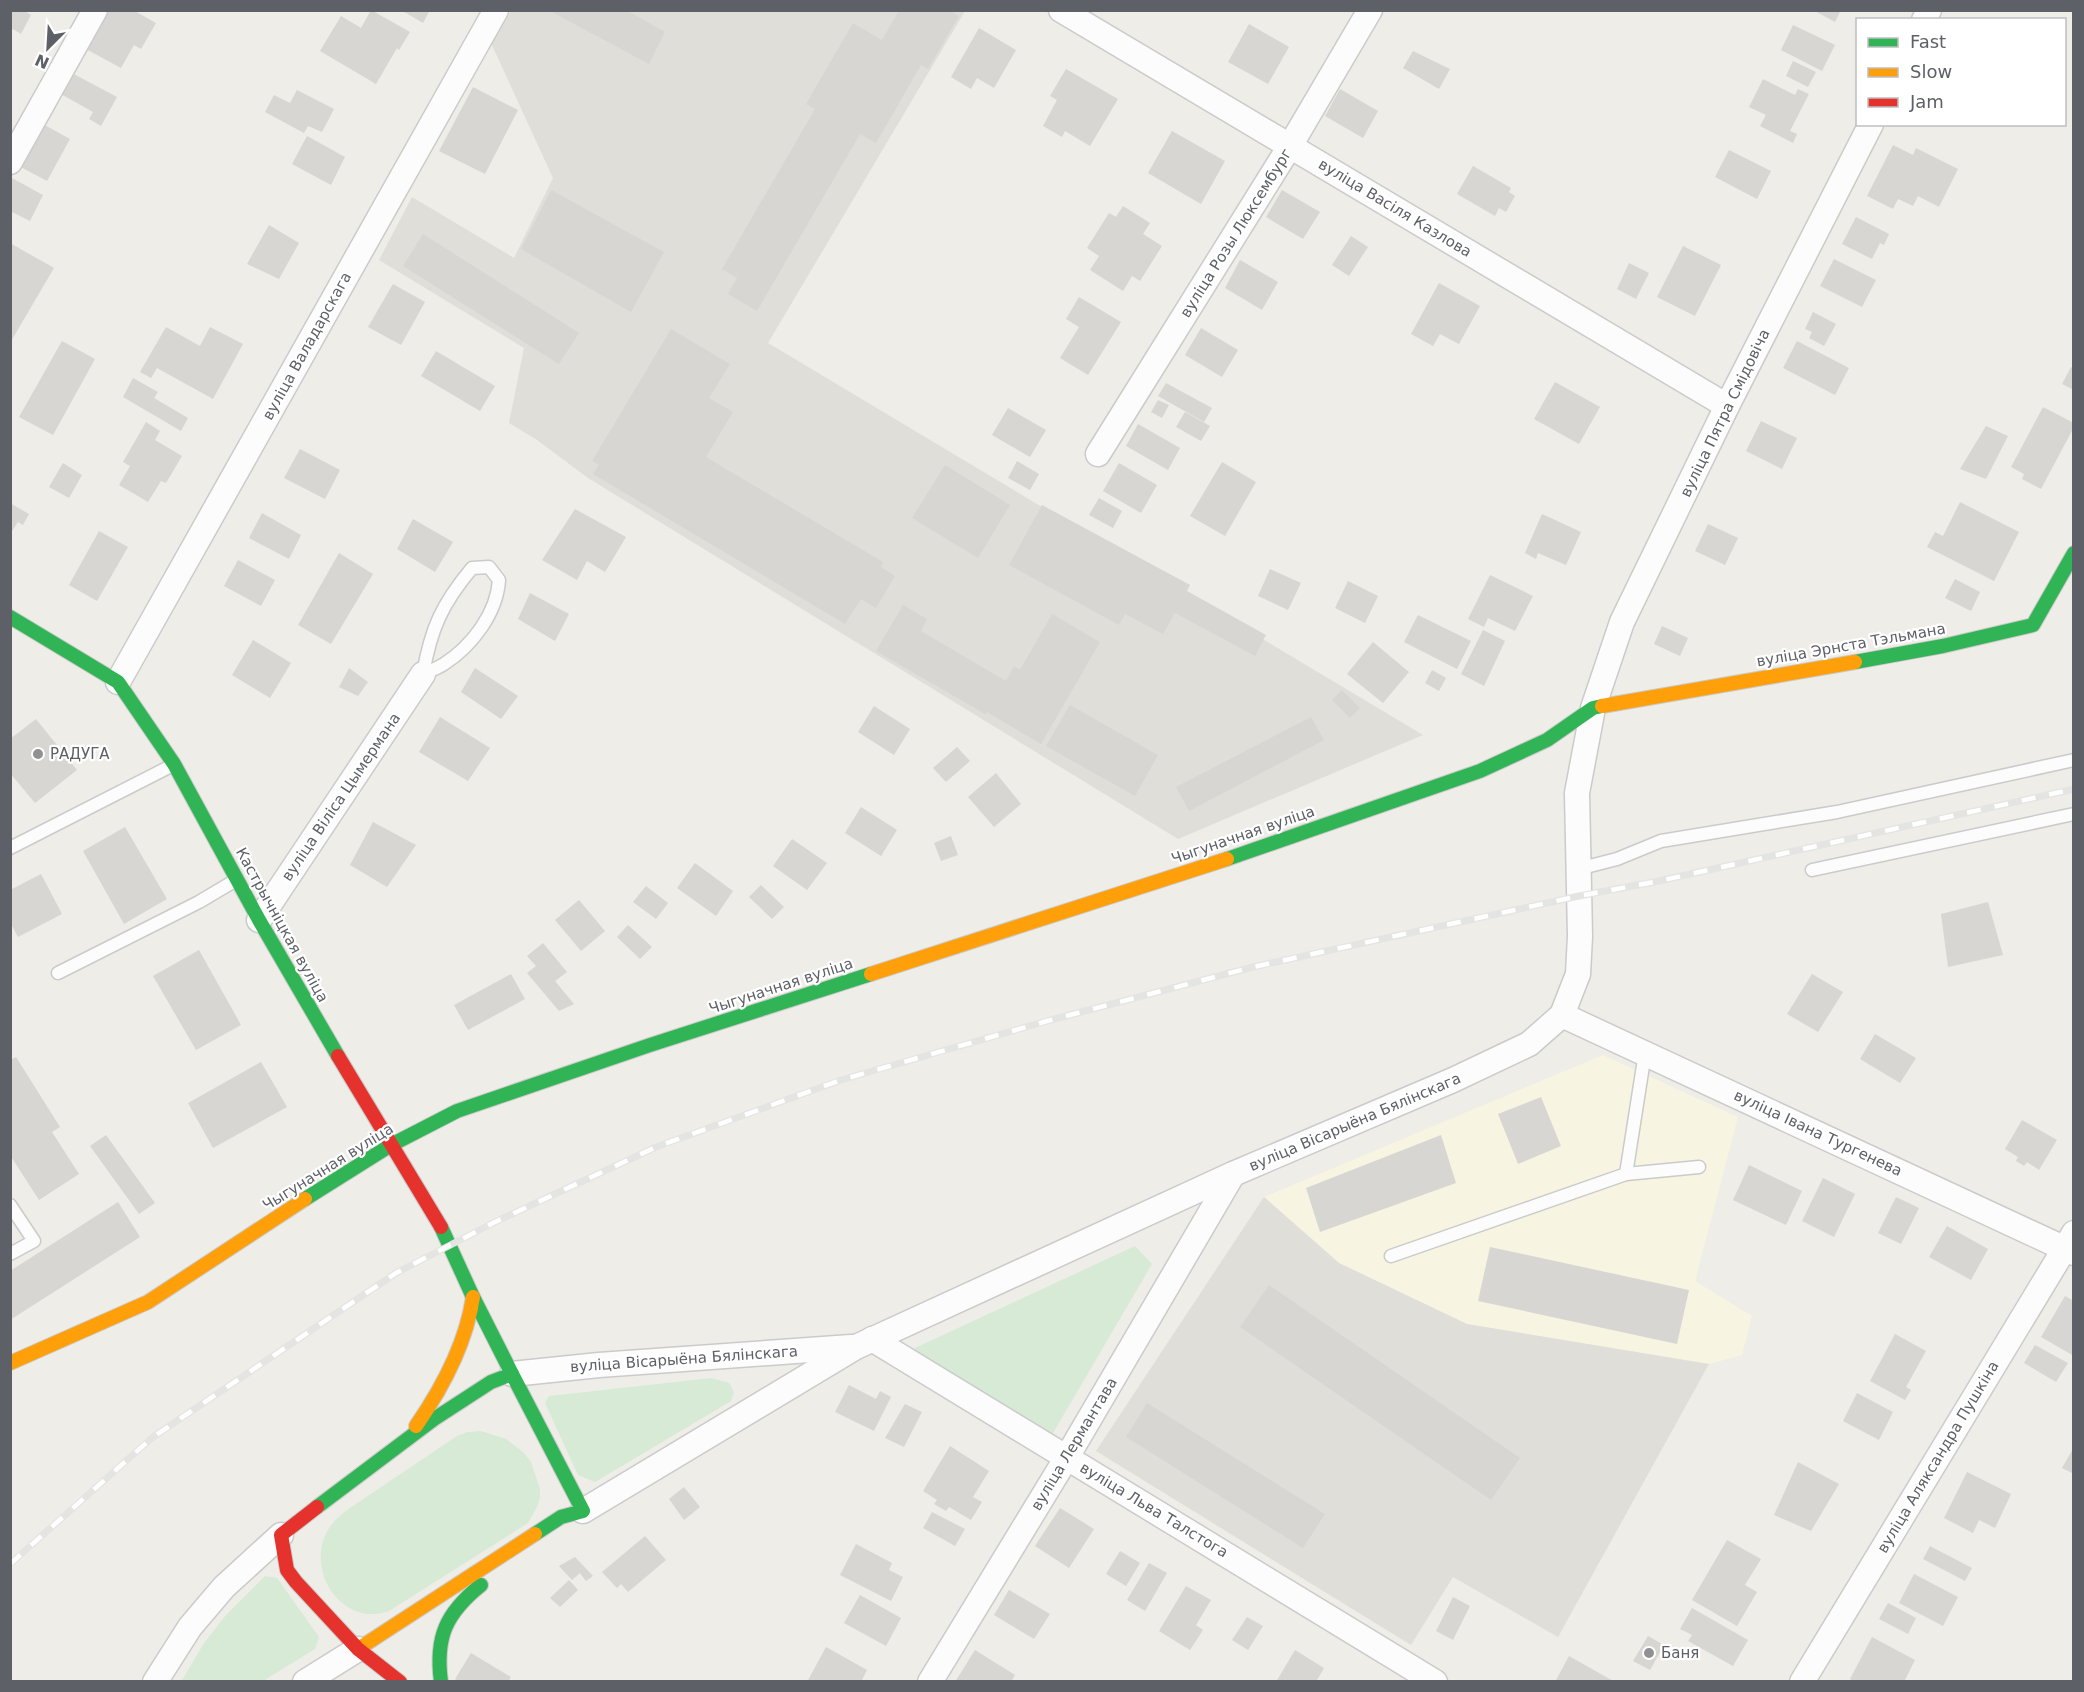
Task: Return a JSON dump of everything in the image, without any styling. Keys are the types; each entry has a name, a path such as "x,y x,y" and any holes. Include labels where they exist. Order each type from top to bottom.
{"main road":[{"name":"вуліца Эрнста Тэльмана","path":"1593,708 1943,646 2033,625 2073,553"},
{"name":"Кастрычніцкая вуліца","path":"10,617 118,682 174,764 259,920 438,1223 473,1297 497,1380"},
{"name":"Чыгуначная вуліца","path":"10,1363 148,1302 347,1172 391,1145 457,1111 650,1045 1194,870 1480,771 1547,740 1593,708"},
{"name":"Кастрычніцкая вуліца","path":"405,1440 429,1409 462,1341 472,1312 473,1297"},
{"path":"472,1312 480,1342"},
{"path":"441,1682 438,1665 440,1642 443,1627 452,1612 466,1596 567,1512 497,1380"},
{"name":"вуліца Вісарыёна Бялінскага","path":"281,1535 405,1440 497,1380"},
{"name":"вуліца Вісарыёна Бялінскага","path":"358,1649 567,1512"},
{"path":"281,1535 287,1570 296,1582 358,1649 400,1682"}],"street":[{"path":"10,162 95,10"},
{"name":"вуліца Валадарскага","path":"118,682 496,10"},
{"name":"вуліца Васіля Казлова","path":"1061,10 1727,406"},
{"name":"вуліца Розы Люксембург","path":"1098,454 1290,146 1370,10"},
{"name":"вуліца Пятра Смідовіча","path":"1593,708 1622,622 1727,406 1870,126"},
{"name":"вуліца Віліса Цымермана","path":"259,920 423,674"},
{"name":"вуліца Вісарыёна Бялінскага","path":"567,1512 864,1343 1233,1174 1453,1080 1529,1044 1562,1015 1578,974 1580,936 1577,793 1593,708"},
{"name":"вуліца Івана Тургенева","path":"1562,1015 2071,1244"},
{"name":"вуліца Лермантава","path":"930,1682 1067,1457 1233,1174"},
{"name":"вуліца Аляксандра Пушкіна","path":"1803,1682 2071,1244"},
{"name":"вуліца Вісарыёна Бялінскага","path":"497,1380 600,1365 864,1343"},
{"name":"вуліца Льва Талстога","path":"864,1343 1067,1457 1435,1682"},
{"name":"вуліца Вісарыёна Бялінскага","path":"155,1682 190,1627 224,1587 281,1535"},
{"name":"вуліца Вісарыёна Бялінскага","path":"304,1682 358,1649"}],"lane":[{"path":"489,567 499,580 498,596 484,624 464,647 444,664 423,674 428,644 437,618 457,586 472,568 489,567"},
{"path":"1578,869 1617,859 1661,841 1837,812 2073,760"},
{"path":"10,848 174,764"},
{"path":"1812,870 2073,814"},
{"path":"57,973 199,902 237,879"},
{"path":"1626,1174 1645,1053"},
{"path":"1391,1256 1626,1174 1699,1167"},
{"path":"10,1205 34,1240 10,1254"}],"shaded area":[{"path":"511,11 965,11 768,343 1423,735 1178,839 588,478 537,440 509,423 524,348 379,260 412,197 514,258 553,178 491,43"},
{"path":"1603,1055 1738,1117 1695,1281 1752,1316 1742,1355 1709,1364 1467,1324 1339,1263 1264,1197"},
{"path":"1264,1197 1339,1263 1467,1324 1709,1364 1558,1637 1453,1577 1411,1645 1096,1451"}],"green space":[{"path":"1135,1246 1152,1264 1053,1433 1039,1432 913,1357 915,1348"},
{"path":"711,1378 729,1383 734,1392 731,1401 595,1482 578,1475 545,1403 549,1396"},
{"path":"481,1431 506,1439 524,1453 531,1462 540,1489 540,1498 528,1523 389,1611 372,1614 357,1611 343,1604 332,1592 321,1562 322,1546 332,1524 347,1510 457,1436"},
{"path":"265,1576 277,1578 319,1637 315,1649 263,1681 181,1682 204,1643 226,1615"}],"building":[{"path":"10,10 23,10 31,15 21,34 13,29 10,32"},
{"path":"105,10 133,10 156,23 141,49 134,45 121,68 84,48"},
{"path":"371,10 410,32 399,50 397,48 376,84 320,51 341,16 361,28"},
{"path":"401,10 430,10 423,23"},
{"path":"548,10 626,10 665,32 649,64"},
{"path":"899,10 949,10 959,16 928,69 921,65 876,143 860,134 757,311 728,294 737,278 722,269 815,109 806,104 853,23 882,40"},
{"path":"1813,10 1841,10 1835,22"},
{"path":"1249,24 1289,47 1268,84 1228,62"},
{"path":"1793,25 1835,45 1822,71 1781,50"},
{"path":"979,28 1016,50 994,88 977,78 971,89 951,77"},
{"path":"1413,51 1450,69 1439,89 1403,68"},
{"path":"1793,61 1816,72 1808,87 1786,76"},
{"path":"1066,69 1118,99 1090,146 1065,131 1062,137 1043,126 1057,100 1050,96"},
{"path":"70,72 117,97 101,126 89,119 93,112 59,93"},
{"path":"1763,79 1795,95 1798,89 1809,94 1790,131 1797,134 1793,143 1760,126 1766,115 1749,107"},
{"path":"473,87 518,110 485,174 439,151"},
{"path":"1340,89 1378,111 1363,138 1325,116"},
{"path":"297,90 334,109 322,132 308,126 304,133 265,112 274,95 290,103"},
{"path":"41,123 70,139 47,181 17,165"},
{"path":"1172,131 1225,161 1201,204 1148,173"},
{"path":"307,136 345,157 331,185 292,164"},
{"path":"1893,145 1913,155 1916,148 1958,169 1939,207 1918,196 1913,206 1898,199 1893,209 1867,196"},
{"path":"1729,150 1771,171 1757,199 1715,177"},
{"path":"1473,166 1511,188 1509,192 1515,196 1506,212 1499,208 1495,216 1457,194"},
{"path":"10,177 43,195 30,221 10,211"},
{"path":"551,190 664,252 631,312 521,249"},
{"path":"1282,190 1320,212 1303,239 1266,217"},
{"path":"1123,206 1150,223 1143,234 1162,246 1140,281 1132,276 1123,291 1090,270 1099,256 1087,248 1109,213 1116,217"},
{"path":"1856,217 1889,234 1884,245 1880,243 1872,259 1842,244"},
{"path":"269,225 299,243 279,279 247,264"},
{"path":"423,234 579,333 559,364 403,266"},
{"path":"1351,236 1368,247 1349,276 1332,265"},
{"path":"10,243 54,268 10,343"},
{"path":"1683,246 1721,265 1695,316 1657,297"},
{"path":"1834,259 1876,280 1862,307 1820,286"},
{"path":"1240,260 1278,282 1262,310 1225,288"},
{"path":"1629,263 1649,273 1636,299 1617,289"},
{"path":"1439,283 1480,306 1459,344 1440,334 1433,346 1411,334"},
{"path":"393,284 425,302 401,345 368,327"},
{"path":"1079,297 1121,322 1088,375 1060,358 1079,327 1066,319"},
{"path":"1813,312 1836,324 1824,346 1809,338 1812,332 1805,329"},
{"path":"166,327 200,346 210,327 243,344 213,399 157,368 151,378 140,372"},
{"path":"1201,328 1238,350 1222,377 1185,355"},
{"path":"671,329 730,364 709,398 733,412 706,457 883,562 881,567 895,576 876,608 861,599 845,624 593,474 599,465 592,461"},
{"path":"62,341 95,359 53,435 19,417"},
{"path":"1797,341 1849,368 1835,395 1783,368"},
{"path":"436,351 495,386 480,411 421,376"},
{"path":"2071,367 2074,369 2074,390 2062,384"},
{"path":"133,378 158,392 154,398 188,418 181,431 123,397"},
{"path":"1555,382 1600,407 1579,444 1534,419"},
{"path":"1166,383 1212,408 1204,422 1158,396"},
{"path":"1158,400 1169,405 1162,418 1151,412"},
{"path":"2043,407 2074,423 2074,427 2041,489 2022,479 2024,474 2011,467"},
{"path":"1008,408 1046,430 1030,457 992,435"},
{"path":"1185,412 1210,426 1201,441 1176,427"},
{"path":"1761,421 1797,438 1782,469 1746,451"},
{"path":"146,422 160,431 155,440 182,456 166,483 161,481 148,502 119,485 130,466 123,462"},
{"path":"1138,424 1180,448 1168,470 1126,446"},
{"path":"1986,426 2008,436 1986,479 1960,469"},
{"path":"300,449 340,470 325,499 284,478"},
{"path":"1017,461 1039,474 1030,490 1008,478"},
{"path":"1222,462 1256,482 1225,536 1190,516"},
{"path":"63,463 82,475 69,498 49,487"},
{"path":"1119,463 1157,485 1141,513 1103,491"},
{"path":"945,465 1010,505 978,558 912,518"},
{"path":"1099,498 1122,511 1113,528 1089,515"},
{"path":"1960,502 2019,532 1994,581 1927,547 1935,532 1943,536"},
{"path":"10,503 29,514 23,525 18,522 10,534"},
{"path":"1042,505 1190,585 1187,591 1266,635 1255,656 1175,613 1163,634 1125,614 1119,625 1009,565"},
{"path":"575,509 626,537 605,572 587,561 577,580 542,560"},
{"path":"262,513 301,535 289,559 249,538"},
{"path":"1542,514 1581,532 1566,565 1538,553 1536,559 1525,553"},
{"path":"413,519 453,542 435,572 397,549"},
{"path":"1708,524 1738,538 1725,565 1695,551"},
{"path":"99,531 128,547 97,601 69,585"},
{"path":"339,553 373,574 331,644 298,625"},
{"path":"238,560 275,580 261,606 224,586"},
{"path":"1270,569 1301,583 1288,610 1258,596"},
{"path":"1490,575 1533,596 1515,631 1488,618 1484,627 1468,619"},
{"path":"1955,579 1980,592 1971,611 1945,598"},
{"path":"1348,581 1378,596 1365,623 1335,608"},
{"path":"530,593 569,614 555,641 518,619"},
{"path":"903,605 927,619 921,631 1006,681 1014,666 1020,670 1052,614 1100,642 1041,744 876,651"},
{"path":"1418,615 1471,641 1457,669 1404,642"},
{"path":"1662,626 1688,638 1680,656 1654,644"},
{"path":"1483,630 1505,641 1484,686 1461,674"},
{"path":"253,640 291,663 270,698 232,675"},
{"path":"1373,642 1409,672 1383,703 1347,674"},
{"path":"349,668 368,682 358,696 339,687"},
{"path":"475,668 518,696 501,719 461,692"},
{"path":"1432,670 1446,678 1439,691 1425,683"},
{"path":"1342,690 1360,708 1350,718 1332,700"},
{"path":"1070,705 1158,755 1135,796 1046,746"},
{"path":"874,706 910,729 894,755 858,732"},
{"path":"440,717 490,748 468,781 419,752"},
{"path":"1311,717 1324,740 1189,811 1176,787"},
{"name":"РАДУГА","path":"36,719 77,770 35,803 10,773 10,739"},
{"path":"957,747 970,761 946,782 933,768"},
{"path":"996,773 1021,804 994,827 968,797"},
{"path":"861,807 897,830 881,856 845,833"},
{"path":"373,822 416,845 387,887 350,865"},
{"path":"125,827 167,899 124,924 83,851"},
{"path":"951,836 958,855 941,861 934,843"},
{"path":"792,839 827,863 807,890 773,866"},
{"path":"695,863 733,891 716,916 677,888"},
{"path":"41,874 62,914 18,937 10,922 10,890"},
{"path":"761,885 784,907 772,919 749,897"},
{"path":"646,886 668,903 656,919 633,902"},
{"path":"579,900 605,931 581,951 555,920"},
{"path":"1988,902 2003,955 1948,967 1941,914"},
{"path":"628,925 652,947 640,959 617,937"},
{"path":"543,943 567,972 555,981 574,1004 559,1011 527,973 536,966 527,956"},
{"path":"199,950 241,1025 196,1050 153,976"},
{"path":"511,974 525,999 468,1030 454,1005"},
{"path":"1812,974 1843,992 1818,1032 1787,1014"},
{"path":"1875,1034 1916,1058 1900,1083 1860,1059"},
{"path":"16,1057 60,1127 52,1132 79,1174 39,1200 10,1155 10,1060"},
{"path":"261,1062 287,1107 213,1148 188,1103"},
{"path":"1541,1097 1561,1146 1518,1164 1498,1114"},
{"path":"2022,1120 2057,1140 2039,1170 2027,1162 2024,1166 2016,1161 2018,1157 2005,1149"},
{"path":"106,1135 155,1203 139,1214 90,1146"},
{"path":"1441,1135 1456,1183 1320,1232 1306,1188"},
{"path":"1749,1165 1802,1191 1786,1225 1733,1200"},
{"path":"1823,1178 1855,1194 1834,1237 1802,1221"},
{"path":"1896,1197 1919,1208 1901,1244 1878,1233"},
{"path":"118,1202 140,1237 10,1320 10,1271"},
{"path":"1947,1226 1988,1249 1971,1280 1929,1257"},
{"path":"1490,1247 1689,1290 1677,1344 1478,1301"},
{"path":"1269,1285 1520,1458 1491,1500 1240,1327"},
{"path":"2065,1296 2074,1301 2074,1356 2041,1337"},
{"path":"1895,1334 1926,1351 1906,1387 1911,1390 1905,1400 1870,1381"},
{"path":"2035,1345 2068,1363 2056,1382 2024,1363"},
{"path":"849,1385 876,1399 880,1391 891,1397 874,1431 835,1412"},
{"path":"1857,1393 1893,1412 1879,1440 1843,1421"},
{"path":"1147,1403 1325,1514 1303,1548 1126,1437"},
{"path":"905,1404 922,1412 904,1447 885,1438"},
{"path":"950,1446 989,1471 973,1497 982,1502 971,1520 949,1507 946,1511 934,1504 937,1500 923,1491"},
{"path":"2074,1447 2074,1474 2062,1468"},
{"path":"1798,1462 1839,1484 1811,1531 1774,1515"},
{"path":"1967,1472 2011,1494 1995,1528 1979,1520 1973,1533 1944,1518"},
{"path":"684,1487 700,1507 684,1520 669,1499"},
{"path":"1060,1508 1094,1529 1069,1568 1035,1546"},
{"path":"932,1512 965,1529 955,1546 923,1528"},
{"path":"645,1536 666,1560 628,1592 621,1584 617,1588 602,1572"},
{"path":"1727,1540 1761,1559 1745,1585 1757,1592 1737,1626 1692,1600"},
{"path":"856,1544 892,1563 889,1570 903,1577 891,1601 840,1575"},
{"path":"1930,1546 1972,1568 1965,1581 1923,1559"},
{"path":"1120,1551 1140,1563 1126,1586 1106,1574"},
{"path":"575,1557 593,1576 586,1581 580,1573 572,1580 559,1566"},
{"path":"1149,1563 1167,1573 1145,1611 1127,1600"},
{"path":"1914,1574 1958,1597 1943,1626 1899,1603"},
{"path":"569,1580 578,1590 560,1607 550,1598"},
{"path":"1186,1586 1211,1600 1196,1625 1203,1630 1190,1650 1159,1631"},
{"path":"1009,1590 1050,1614 1034,1639 994,1615"},
{"path":"860,1595 901,1618 886,1646 844,1623"},
{"path":"1453,1597 1470,1606 1453,1640 1436,1631"},
{"path":"1888,1603 1916,1618 1908,1634 1879,1619"},
{"path":"1692,1608 1748,1640 1733,1666 1688,1641 1692,1635 1680,1629"},
{"path":"1247,1617 1263,1626 1248,1650 1232,1640"},
{"name":"Баня","path":"1648,1636 1664,1645 1650,1670 1633,1661"},
{"path":"1872,1637 1915,1660 1904,1682 1855,1682 1850,1679"},
{"path":"826,1647 867,1670 861,1682 807,1682"},
{"path":"975,1650 1015,1675 1011,1682 955,1682"},
{"path":"1295,1650 1324,1668 1316,1682 1276,1682"},
{"path":"471,1653 511,1677 508,1682 460,1682 455,1679"},
{"path":"1569,1656 1615,1682 1555,1682"}],"railway":[{"path":"10,1564 153,1437 396,1273 495,1222 656,1147 841,1080 1047,1021 1253,967 1579,896 1659,881 2074,789"}],"traffic: fast":[{"path":"1855,662 1943,646 2033,625 2074,553"},
{"path":"10,617 118,682 174,764 259,920 338,1056"},
{"path":"1227,859 1480,771 1547,740 1593,708 1602,706"},
{"path":"305,1199 391,1145 457,1111 650,1045 871,974"},
{"path":"441,1227 512,1374"},
{"path":"317,1507 434,1419 491,1382 512,1374 583,1511 561,1517 535,1534"},
{"path":"441,1682 440,1652 446,1627 459,1606 481,1585"}],"traffic: slow":[{"path":"1602,706 1855,662"},
{"path":"871,974 1227,859"},
{"path":"10,1363 148,1302 305,1199"},
{"path":"416,1426 452,1364 465,1332 473,1297"},
{"path":"358,1649 535,1534"}],"traffic: jam":[{"path":"338,1056 441,1227"},
{"path":"317,1507 281,1535 287,1570 358,1649 400,1682"}],"place":[{"name":"РАДУГА","path":"38,754"},
{"name":"Баня","path":"1649,1653"}]}
